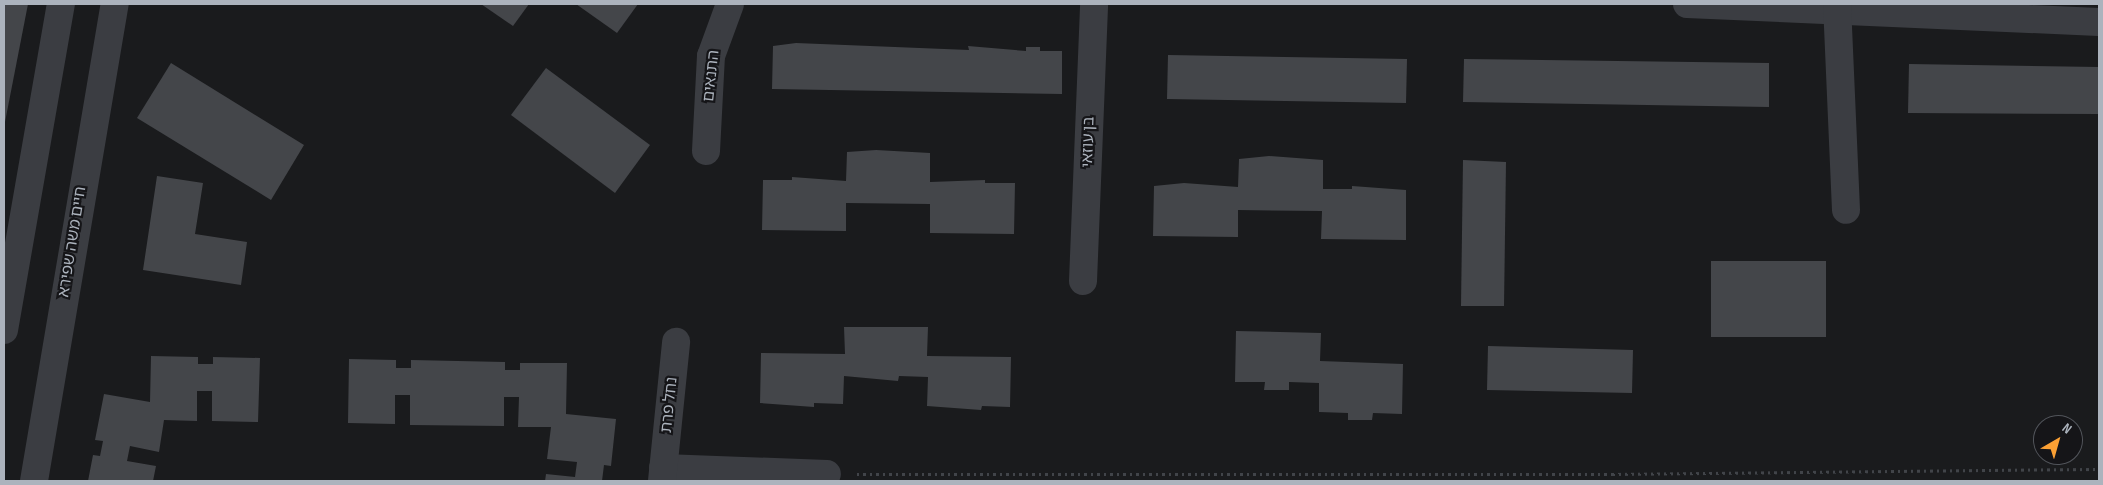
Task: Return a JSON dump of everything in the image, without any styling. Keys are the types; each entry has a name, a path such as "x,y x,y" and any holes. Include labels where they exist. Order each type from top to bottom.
{"street":[{"path":"4,330 61,4"},
{"name":"חיים משה שפירא","path":"34,481 115,4"},
{"name":"התנאים","path":"706,151 711,56 730,4"},
{"name":"בן עוזאי","path":"1083,281 1094,4"},
{"path":"1687,4 1837,8 2099,22"},
{"path":"1837,8 1846,210"},
{"name":"נחל פרת","path":"676,342 663,475 827,474"}],"path":[{"path":"827,474 1612,474 2099,469"}],"building":[{"path":"4,4 28,4 5,122 4,122"},
{"path":"481,4 529,4 513,26"},
{"path":"576,4 638,4 617,33"},
{"path":"796,43 969,50 968,46 1026,51 1026,47 1040,47 1040,51 1062,51 1062,94 772,89 773,46"},
{"path":"1168,55 1407,59 1406,103 1167,99"},
{"path":"1464,59 1769,63 1769,107 1463,102"},
{"path":"171,63 304,145 271,200 137,118"},
{"path":"1909,64 2099,67 2099,114 1908,113"},
{"path":"546,68 650,145 615,193 511,115"},
{"path":"876,150 930,153 930,182 985,180 985,183 1015,183 1014,234 930,233 930,204 846,203 846,231 762,230 763,180 792,180 792,177 846,181 847,152"},
{"path":"1269,156 1323,160 1323,189 1352,189 1352,186 1406,190 1406,240 1321,239 1322,211 1238,210 1238,237 1153,236 1154,186 1184,183 1238,187 1239,159"},
{"path":"1463,160 1506,162 1504,306 1461,306"},
{"path":"157,176 203,183 195,234 247,242 241,285 143,270"},
{"path":"1711,261 1826,261 1826,337 1711,337"},
{"path":"844,327 928,327 927,356 1011,357 1010,407 982,406 981,410 927,406 928,377 899,376 898,381 844,376 843,404 814,403 814,407 760,403 761,353 845,354"},
{"path":"1236,331 1321,333 1320,361 1403,364 1402,414 1373,413 1372,420 1348,420 1348,413 1319,412 1319,383 1289,382 1289,390 1264,390 1265,382 1235,382"},
{"path":"1488,346 1633,350 1632,393 1487,390"},
{"path":"151,356 198,357 198,364 213,364 213,357 260,358 258,422 212,421 212,391 197,391 197,421 164,420 159,452 130,446 127,461 156,466 153,481 88,481 93,455 100,456 103,441 95,440 104,394 150,402"},
{"path":"349,359 396,360 396,368 411,368 411,360 505,362 505,370 520,370 520,363 567,363 566,414 616,419 611,466 604,465 602,481 545,481 546,474 575,477 577,462 547,459 551,427 518,427 519,397 504,397 504,426 410,425 410,395 395,395 395,424 348,423"}]}
